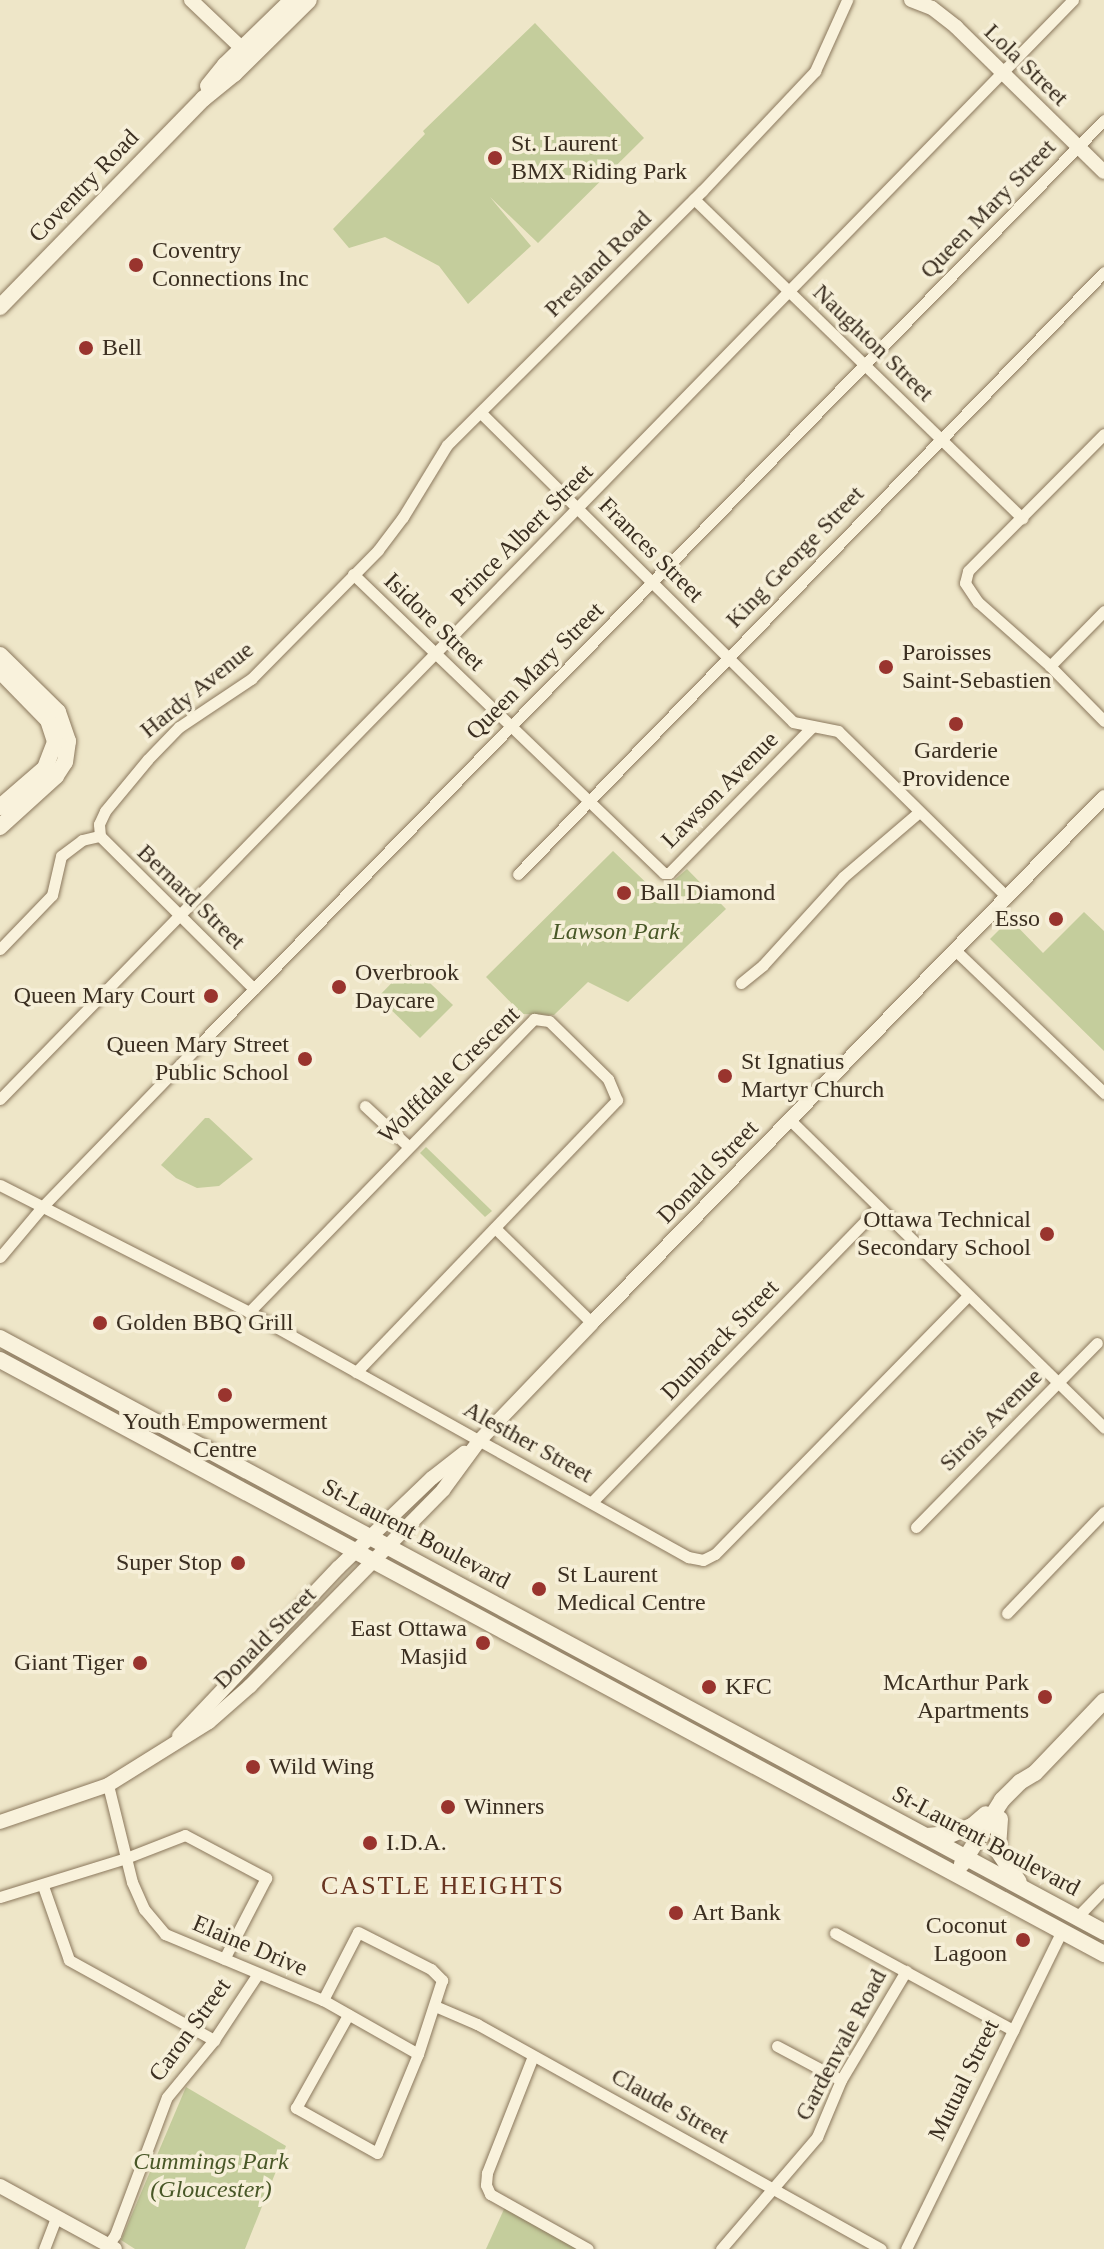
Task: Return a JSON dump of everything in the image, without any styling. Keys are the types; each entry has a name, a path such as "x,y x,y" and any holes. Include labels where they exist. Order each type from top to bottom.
{"main road":[{"name":"Coventry Road","path":"247,53 292,0"},
{"name":"Coventry Road","path":"0,307 203,99 225,65 247,53 309,0"},
{"path":"0,655 58,712 68,741 65,762 56,776 0,827"},
{"path":"0,671 48,720 55,742 45,768 0,807"},
{"name":"St-Laurent Boulevard","path":"0,1338 1104,1932"},
{"name":"St-Laurent Boulevard","path":"0,1360 1104,1954"},
{"path":"968,1859 1035,1773 1104,1701"},
{"path":"926,1836 952,1834 966,1829 1020,1782 1035,1773"},
{"path":"958,1875 1002,1800"},
{"path":"1000,1819 998,1851 1025,1889"}],"street":[{"path":"191,0 247,53"},
{"name":"Presland Road","path":"403,517 438,456 694,199 815,71 847,0"},
{"name":"Lola Street","path":"911,0 934,4 1104,172"},
{"name":"Prince Albert Street","path":"0,1099 178,914 579,510 1073,0"},
{"name":"Queen Mary Street","path":"0,1257 43,1206 1104,120"},
{"name":"Naughton Street","path":"694,199 1022,518"},
{"name":"King George Street","path":"518,874 1104,272"},
{"name":"Frances Street","path":"481,413 793,722 838,731 1007,897"},
{"path":"1104,434 968,571 965,583 978,602 1050,666 1104,721"},
{"name":"Hardy Avenue","path":"100,836 99,824 105,811 167,738 251,679 353,574 403,517"},
{"name":"Isidore Street","path":"353,574 587,803"},
{"path":"1050,666 1104,611"},
{"name":"Lawson Avenue","path":"587,803 664,873 669,873 811,728"},
{"name":"Donald Street","path":"0,1822 108,1785 209,1722 250,1686 373,1559 378,1542 432,1478 479,1441 1104,797"},
{"path":"741,983 763,965 843,877 919,812"},
{"path":"0,949 52,895 61,856 82,840 100,836"},
{"name":"Bernard Street","path":"100,836 254,989"},
{"path":"955,950 1104,1093"},
{"name":"Wolffdale Crescent","path":"249,1312 534,1019 549,1021 608,1079 617,1100 356,1372"},
{"path":"365,1106 408,1146"},
{"path":"789,1119 1104,1428"},
{"name":"Alesther Street","path":"0,1185 249,1312 688,1557 703,1560 715,1554 968,1296"},
{"name":"Dunbrack Street","path":"592,1502 878,1208"},
{"path":"495,1228 592,1323"},
{"name":"Sirois Avenue","path":"916,1527 1097,1343"},
{"path":"1007,1613 1104,1512"},
{"name":"Donald Street","path":"168,1749 307,1600 358,1550 378,1542"},
{"name":"Elaine Drive","path":"108,1785 126,1858 144,1909 165,1934 323,2000 418,2054"},
{"path":"0,1896 43,1886 185,1835 266,1878 224,1959"},
{"path":"43,1886 69,1960 214,2040"},
{"path":"1077,1917 1104,1889"},
{"name":"Mutual Street","path":"906,2249 1062,1931"},
{"path":"323,2000 358,1932 438,1974 442,1980 418,2054 377,2153 296,2108 348,2015"},
{"path":"835,1933 1013,2030"},
{"name":"Gardenvale Road","path":"721,2249 817,2137 841,2080 906,1971"},
{"name":"Caron Street","path":"112,2247 167,2097 214,2040 257,1975"},
{"name":"Claude Street","path":"435,2006 477,2024 881,2249"},
{"path":"777,2046 841,2080"},
{"path":"533,2056 487,2173 486,2185 490,2194 588,2249"},
{"path":"0,2186 112,2247"},
{"path":"44,2249 56,2218"}],"green space":[{"path":"535,23 644,138 538,243 490,197 531,246 468,304 439,266 385,237 349,248 333,229 425,134 423,131"},
{"name":"Lawson Park","path":"613,851 658,894 687,869 726,909 628,1002 588,982 554,1015 522,1014 486,977"},
{"path":"1084,912 1104,931 1104,1051 990,939 1010,919 1043,953"},
{"path":"410,964 453,1005 420,1038 378,997"},
{"path":"205,1118 209,1118 253,1159 219,1186 197,1188 176,1178 161,1165"},
{"path":"426,1147 492,1211 485,1217 420,1153"},
{"name":"Cummings Park (Gloucester)","path":"186,2087 286,2146 245,2249 135,2249 121,2240"},
{"path":"505,2207 578,2249 486,2249"}],"place":[{"name":"St. Laurent BMX Riding Park","path":"495,158"},
{"name":"Coventry Connections Inc","path":"136,265"},
{"name":"Bell","path":"86,348"},
{"name":"Paroisses Saint-Sebastien","path":"886,667"},
{"name":"Garderie Providence","path":"956,724"},
{"name":"Ball Diamond","path":"624,893"},
{"name":"Esso","path":"1056,919"},
{"name":"Overbrook Daycare","path":"339,987"},
{"name":"Queen Mary Court","path":"211,996"},
{"name":"Queen Mary Street Public School","path":"305,1059"},
{"name":"St Ignatius Martyr Church","path":"725,1076"},
{"name":"Ottawa Technical Secondary School","path":"1047,1234"},
{"name":"Golden BBQ Grill","path":"100,1323"},
{"name":"Youth Empowerment Centre","path":"225,1395"},
{"name":"Super Stop","path":"238,1563"},
{"name":"St Laurent Medical Centre","path":"539,1589"},
{"name":"East Ottawa Masjid","path":"483,1643"},
{"name":"Giant Tiger","path":"140,1663"},
{"name":"KFC","path":"709,1687"},
{"name":"McArthur Park Apartments","path":"1045,1697"},
{"name":"Wild Wing","path":"253,1767"},
{"name":"Winners","path":"448,1807"},
{"name":"I.D.A.","path":"370,1843"},
{"name":"Art Bank","path":"676,1913"},
{"name":"Coconut Lagoon","path":"1023,1940"}],"district":[{"name":"CASTLE HEIGHTS","path":"443,1886"}]}
